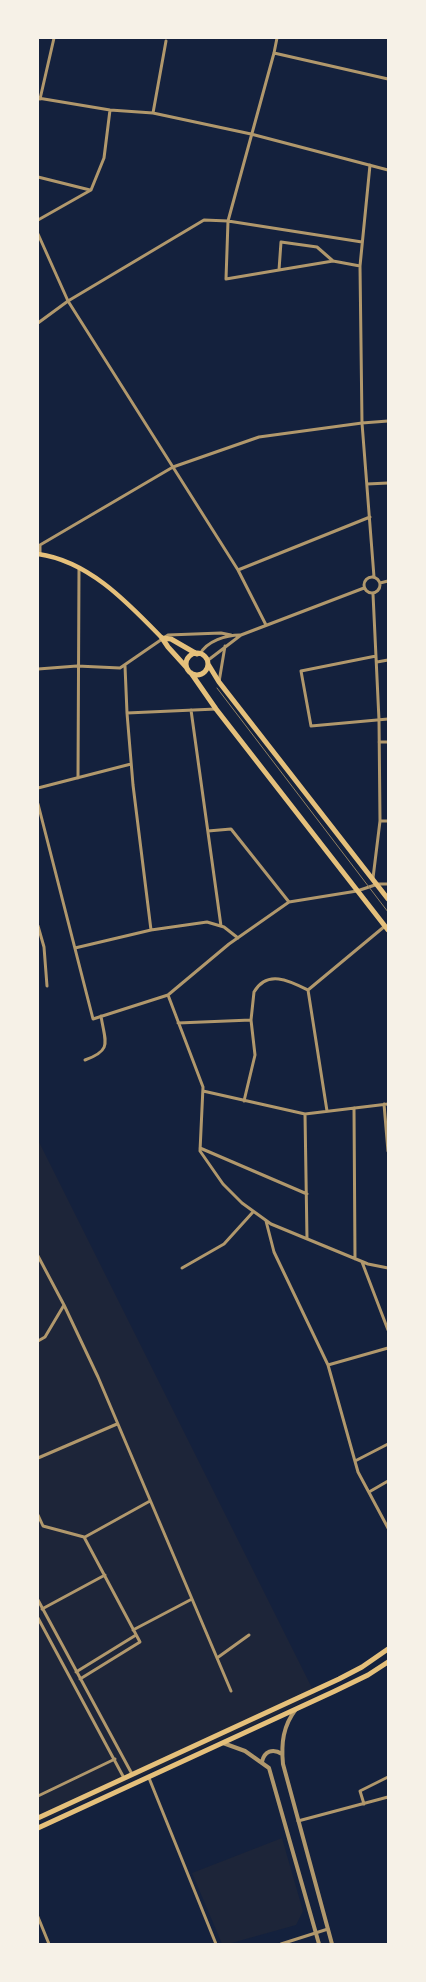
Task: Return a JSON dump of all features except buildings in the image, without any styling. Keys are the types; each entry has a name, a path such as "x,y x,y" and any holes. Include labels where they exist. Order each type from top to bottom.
{"main road":[{"path":"39,554 56,558 79,568 121,597 162,638 387,928"},
{"path":"162,638 171,640 199,654 208,663 219,682 388,899"},
{"path":"189,671 188,658 199,654"},
{"path":"189,671 196,675 202,674 206,670 208,663"},
{"path":"38,1818 339,1679 362,1667 388,1649"},
{"path":"38,1828 356,1682 388,1662"}],"street":[{"path":"54,38 39,98 110,110 153,113 252,134 388,170"},
{"path":"277,38 228,220 226,279 333,262 360,266"},
{"path":"153,113 166,41"},
{"path":"274,53 388,78"},
{"path":"38,220 91,190 104,158 110,110"},
{"path":"370,165 360,266 362,422 374,577 380,583 380,589 373,594"},
{"path":"38,177 91,190"},
{"path":"38,323 68,301 204,220 228,220 362,242"},
{"path":"38,234 68,301 238,570 266,625"},
{"path":"279,270 281,242 317,247 333,262"},
{"path":"39,554 39,543 173,467 259,437 362,422 388,421"},
{"path":"366,484 388,483"},
{"path":"238,570 370,517"},
{"path":"78,778 79,568"},
{"path":"364,588 366,580 374,577"},
{"path":"380,583 388,581"},
{"path":"208,663 226,645 241,635 364,588"},
{"path":"364,588 367,592 373,594"},
{"path":"373,594 379,720 380,821 373,878"},
{"path":"38,669 78,666 120,668 162,638 172,634 221,633 241,635"},
{"path":"199,654 219,639 232,635"},
{"path":"219,682 226,645"},
{"path":"376,656 301,671 310,726 388,719"},
{"path":"376,662 388,660"},
{"path":"125,666 131,764 151,930"},
{"path":"127,713 216,709"},
{"path":"192,710 221,926"},
{"path":"379,742 388,742"},
{"path":"38,788 131,764"},
{"path":"38,804 93,1019 168,995 238,938 289,902 357,891 378,884 388,884"},
{"path":"380,821 388,821"},
{"path":"208,831 231,829 289,902"},
{"path":"75,948 151,930 208,922 221,926 238,938"},
{"path":"38,926 44,947 47,986"},
{"path":"308,990 387,928"},
{"path":"244,1101 256,1055 251,1020 254,992 262,982 273,979 284,979 308,990"},
{"path":"308,990 327,1112"},
{"path":"168,995 203,1088 200,1151 223,1184 253,1212 266,1221 362,1262 388,1268"},
{"path":"85,1060 99,1055 103,1049 105,1041 101,1016"},
{"path":"178,1023 251,1020"},
{"path":"203,1092 305,1114 388,1104"},
{"path":"384,1104 388,1151"},
{"path":"354,1108 355,1259"},
{"path":"305,1114 308,1239"},
{"path":"200,1148 307,1194"},
{"path":"182,1268 224,1244 253,1212"},
{"path":"266,1221 274,1252 328,1364 358,1472 388,1528"},
{"path":"38,1257 64,1305 117,1424 231,1691"},
{"path":"362,1262 388,1330"},
{"path":"38,1341 45,1337 64,1305"},
{"path":"328,1364 388,1348"},
{"path":"38,1458 117,1424"},
{"path":"355,1461 388,1444"},
{"path":"369,1492 388,1481"},
{"path":"38,1515 43,1526 84,1537 150,1501"},
{"path":"80,1679 140,1642 84,1537"},
{"path":"42,1609 105,1575"},
{"path":"133,1630 192,1599"},
{"path":"38,1600 132,1775"},
{"path":"38,1618 124,1778"},
{"path":"76,1672 136,1635"},
{"path":"217,1658 249,1635"},
{"path":"296,1709 285,1728 282,1754 283,1764 332,1944"},
{"path":"223,1743 245,1751 269,1768 319,1944"},
{"path":"262,1762 263,1756 270,1751 277,1751 282,1754"},
{"path":"38,1796 115,1759"},
{"path":"364,1804 360,1791 388,1777"},
{"path":"149,1778 216,1944"},
{"path":"298,1821 388,1797"},
{"path":"38,1917 49,1944"},
{"path":"281,1944 328,1930"}],"shaded area":[{"path":"38,1140 316,1696 38,1823"},
{"path":"282,1838 303,1911 296,1925 222,1944 192,1873"}],"tram line":[{"path":"217,688 388,912"}]}
